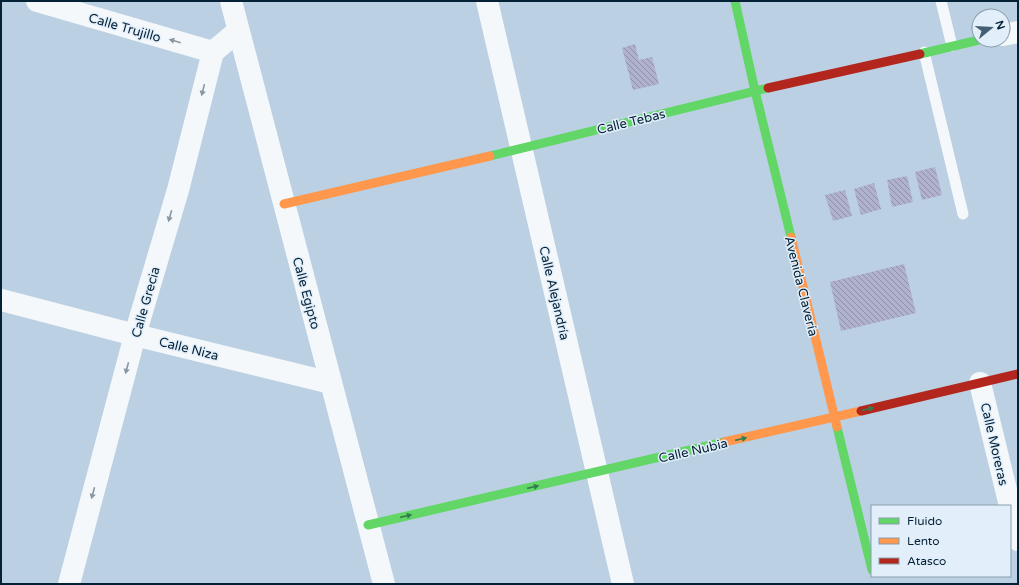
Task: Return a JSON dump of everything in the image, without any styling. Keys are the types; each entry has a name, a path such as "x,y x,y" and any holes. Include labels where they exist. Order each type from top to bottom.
{"street":[{"name":"Calle Trujillo","path":"36,1 213,52"},
{"name":"Calle Egipto","path":"230,1 368,525 377,580"},
{"name":"Calle Alejandría","path":"487,1 623,584"},
{"name":"Avenida Clavería","path":"735,1 871,566"},
{"path":"213,52 238,31"},
{"name":"Calle Tebas","path":"284,204 521,149 756,90 971,42"},
{"name":"Calle Grecia","path":"69,584 135,335 178,190 213,52"},
{"name":"Calle Niza","path":"1,300 135,335 331,383"},
{"name":"Calle Nubia","path":"368,525 1018,374"},
{"name":"Calle Moreras","path":"980,383 1010,505"},
{"name":"Calle Moreras","path":"1011,510 1018,540"}],"lane":[{"path":"941,1 952,46"},
{"path":"924,52 962,214"}],"building":[{"path":"635,44 639,60 652,57 659,84 633,90 622,48"},
{"path":"935,167 942,195 922,200 915,172"},
{"path":"907,176 913,202 892,207 887,180"},
{"path":"874,183 881,209 861,215 854,189"},
{"path":"845,190 852,216 833,221 825,195"},
{"path":"904,264 916,313 841,331 830,282"}],"traffic: fast":[{"path":"735,1 755,91 791,237"},
{"path":"920,54 971,42"},
{"path":"490,156 768,88"},
{"path":"837,427 871,566"},
{"path":"368,525 724,442"}],"traffic: slow":[{"path":"284,204 490,156"},
{"path":"791,237 837,427"},
{"path":"724,442 861,411"}],"traffic: jam":[{"path":"768,88 920,54"},
{"path":"861,411 1018,374"}]}
